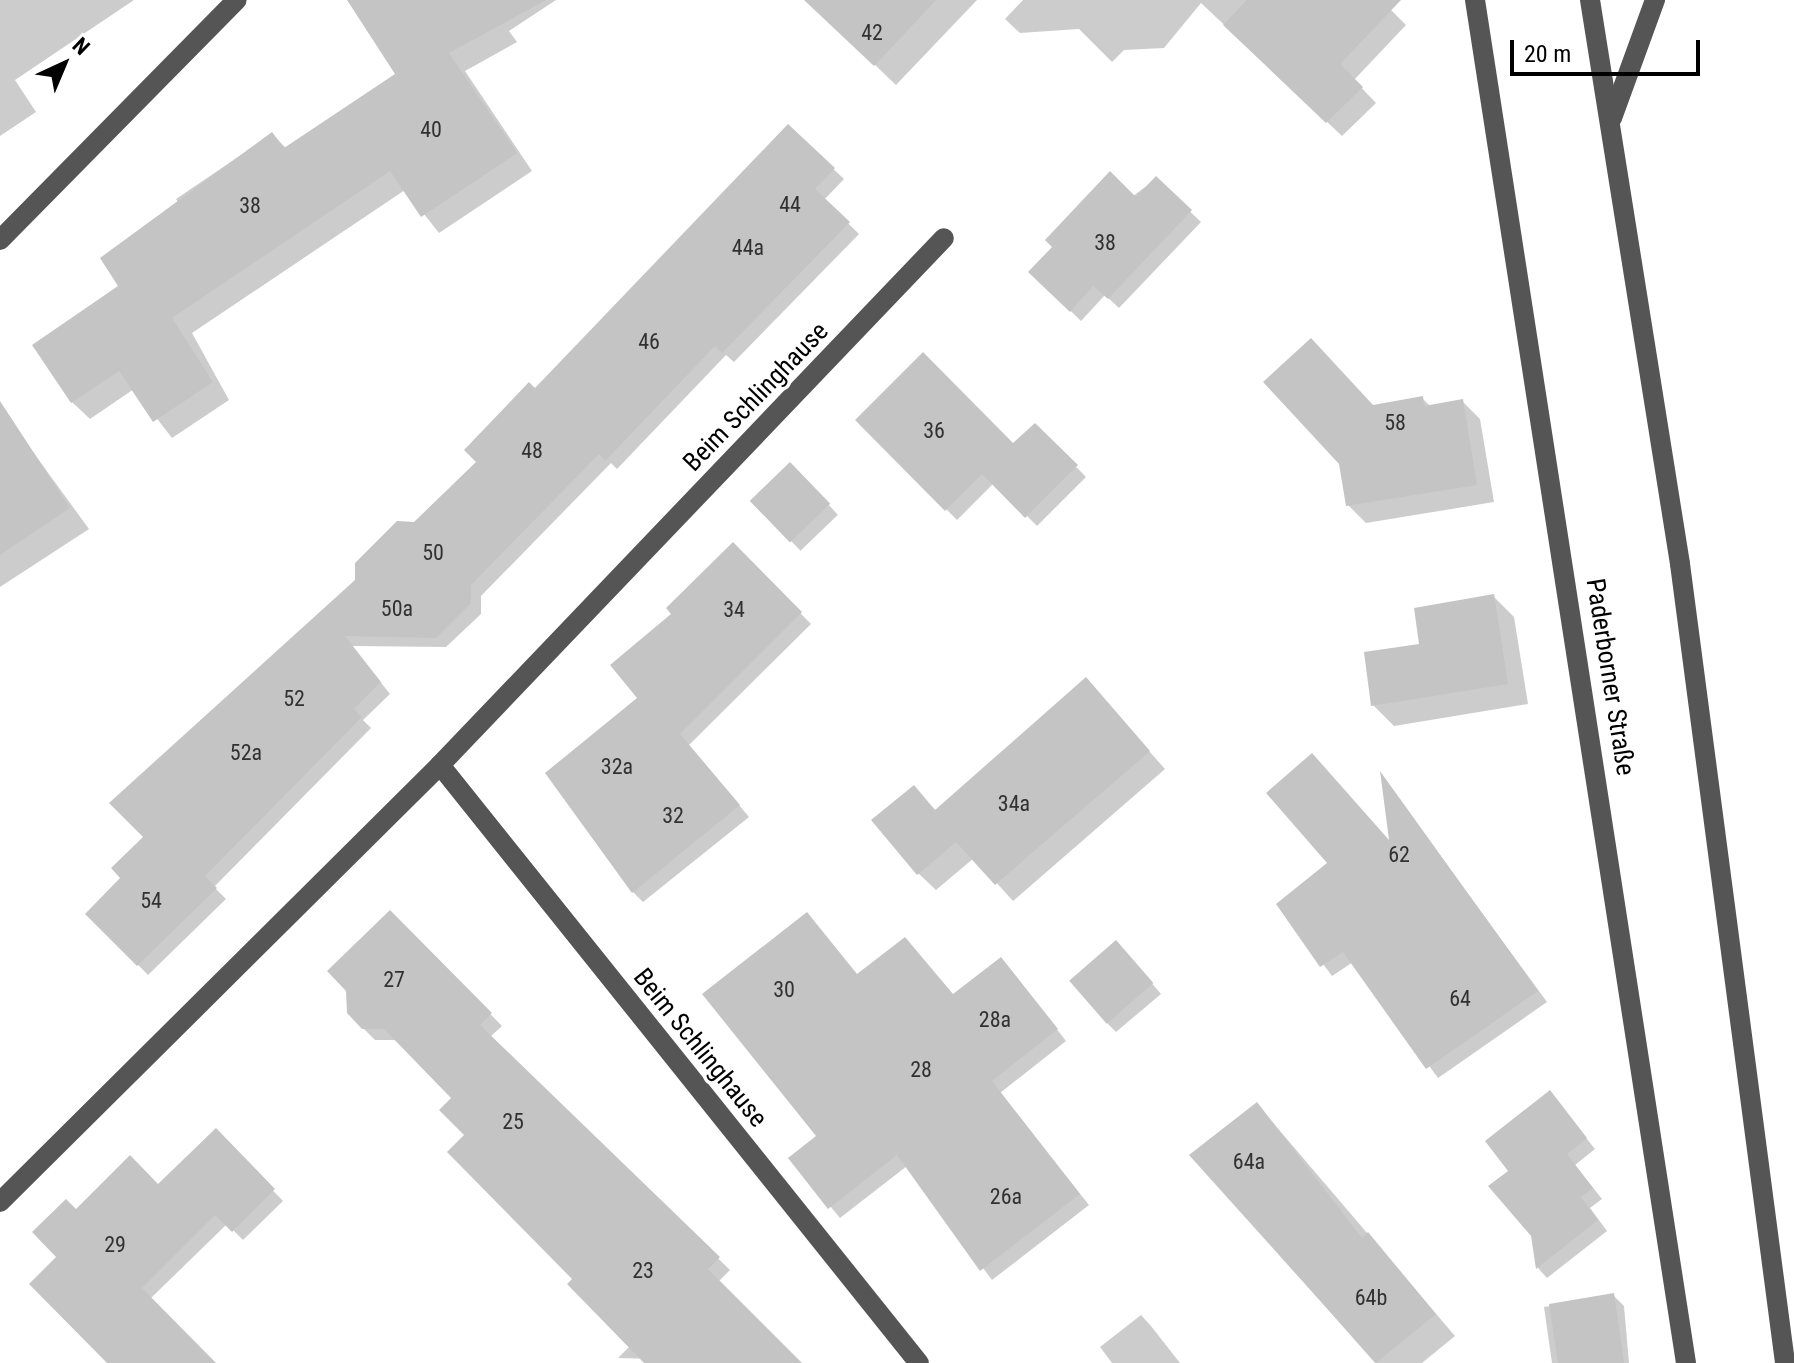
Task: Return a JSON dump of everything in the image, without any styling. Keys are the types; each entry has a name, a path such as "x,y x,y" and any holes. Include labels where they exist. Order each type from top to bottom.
{"street":[{"path":"0,240 237,0"},
{"name":"Paderborner Straße","path":"1475,0 1686,1363"},
{"path":"1590,0 1680,564 1785,1363"},
{"path":"1610,121 1655,0"},
{"name":"Beim Schlinghause","path":"0,1202 440,765 944,238"},
{"name":"Beim Schlinghause","path":"440,765 919,1363"}],"building":[{"path":"347,0 546,0 449,53 517,153 421,217 390,171 172,318 213,382 153,422 119,371 71,403 32,345 118,286 100,258 272,132 284,148 395,74"},
{"path":"804,0 936,0 874,66"},
{"path":"1247,0 1401,0 1340,64 1363,87 1326,123 1223,25"},
{"path":"788,124 835,168 815,189 850,222 722,353 715,346 605,461 599,454 471,585 471,603 436,638 345,636 381,682 354,709 362,717 205,876 217,888 137,966 85,914 120,878 111,868 143,837 109,803 355,580 355,563 397,521 414,522 476,462 464,450 529,382 535,388"},
{"path":"1110,171 1136,197 1156,176 1192,210 1108,299 1093,286 1070,312 1028,272 1052,247 1045,240"},
{"path":"1311,338 1373,405 1423,396 1424,406 1463,399 1477,485 1346,506 1339,464 1263,382"},
{"path":"923,352 1013,443 1035,423 1078,465 1025,518 982,474 945,511 855,420"},
{"path":"0,401 70,508 0,555"},
{"path":"790,462 830,504 790,543 750,501"},
{"path":"733,542 802,612 680,734 740,805 632,893 545,773 637,698 610,665 671,614 666,608"},
{"path":"1494,594 1508,684 1371,706 1364,652 1419,644 1414,608"},
{"path":"1086,677 1150,751 995,885 956,842 917,875 871,820 914,785 935,810"},
{"path":"1312,753 1389,840 1380,771 1538,991 1426,1069 1343,952 1320,967 1276,904 1327,863 1266,793"},
{"path":"390,910 492,1013 480,1025 720,1257 708,1269 802,1363 644,1363 567,1284 572,1279 447,1152 464,1135 439,1110 451,1098 384,1029 362,1029 347,1013 346,991 327,971"},
{"path":"807,912 857,974 905,937 953,994 1001,957 1058,1029 992,1081 1080,1194 980,1271 897,1155 828,1209 788,1158 816,1136 702,994"},
{"path":"1116,940 1153,983 1107,1024 1069,981"},
{"path":"1550,1090 1587,1138 1567,1154 1593,1188 1581,1197 1598,1220 1536,1269 1531,1236 1488,1186 1508,1171 1485,1141"},
{"path":"1257,1102 1362,1238 1368,1232 1436,1314 1376,1363 1189,1155"},
{"path":"216,1128 275,1189 232,1232 215,1215 142,1288 216,1363 107,1363 29,1284 56,1257 32,1232 66,1199 76,1209 130,1155 158,1184"},
{"path":"1614,1293 1624,1363 1558,1363 1549,1304"}]}
